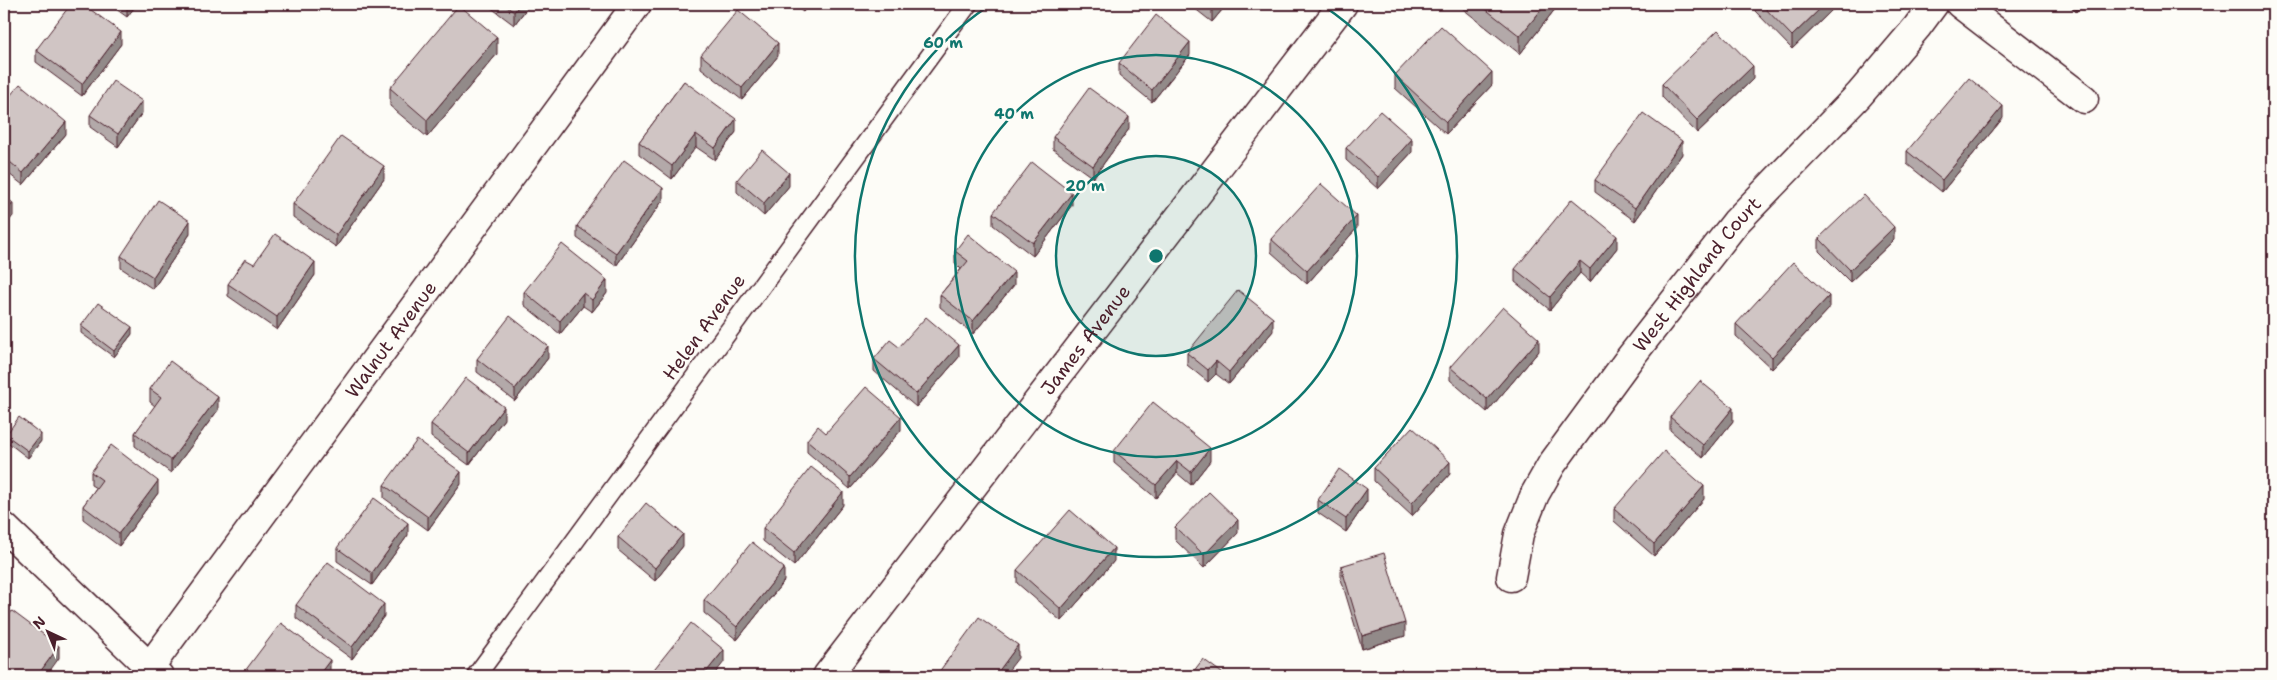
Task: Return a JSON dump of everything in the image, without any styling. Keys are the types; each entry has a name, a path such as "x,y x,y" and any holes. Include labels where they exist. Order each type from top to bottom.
{"street":[{"name":"Walnut Avenue","path":"151,673 636,4"},
{"name":"James Avenue","path":"827,676 1343,4"},
{"name":"West Highland Court","path":"1511,578 1519,534 1534,494 1552,464 1629,359 1736,222 1859,95 1934,4"},
{"path":"1960,4 2084,98"},
{"path":"4,527 151,673"}],"lane":[{"name":"Helen Avenue","path":"476,676 968,4"}],"building":[{"path":"71,4 83,4 121,32 82,84 36,50"},
{"path":"503,4 520,4 514,12"},
{"path":"1205,4 1217,4 1212,10"},
{"path":"1479,4 1546,4 1520,36"},
{"path":"1761,4 1825,4 1792,36"},
{"path":"459,5 497,37 427,120 390,88"},
{"path":"738,10 778,43 742,88 701,55"},
{"path":"1156,15 1190,42 1152,90 1119,63"},
{"path":"1441,26 1492,72 1446,122 1395,75"},
{"path":"1718,30 1753,66 1697,120 1662,84"},
{"path":"1969,78 2003,106 1942,180 1907,151"},
{"path":"113,81 142,101 118,134 90,115"},
{"path":"684,81 736,119 715,148 696,134 672,166 639,142"},
{"path":"20,84 66,122 23,173 4,157 4,103"},
{"path":"1089,88 1129,117 1093,166 1053,137"},
{"path":"1380,111 1412,139 1378,177 1346,148"},
{"path":"1643,113 1682,141 1635,208 1595,180"},
{"path":"341,136 384,166 336,235 293,204"},
{"path":"762,150 789,173 764,203 737,180"},
{"path":"624,160 663,188 616,253 577,226"},
{"path":"1032,162 1072,193 1033,243 993,213"},
{"path":"1321,184 1357,216 1307,271 1271,239"},
{"path":"1864,195 1894,227 1850,270 1819,238"},
{"path":"4,196 13,203 4,214"},
{"path":"1572,199 1617,236 1590,269 1580,261 1550,297 1515,269"},
{"path":"158,200 190,221 153,277 121,256"},
{"path":"275,234 315,262 277,317 228,284 245,259 254,264"},
{"path":"968,234 1014,272 973,321 940,295 968,261 955,251"},
{"path":"562,244 607,280 592,300 583,293 560,321 524,292"},
{"path":"1793,262 1829,296 1772,357 1736,324"},
{"path":"1238,290 1273,318 1229,372 1216,361 1208,370 1187,353"},
{"path":"98,303 132,327 114,351 81,326"},
{"path":"1503,307 1539,339 1487,399 1450,367"},
{"path":"510,316 548,346 515,389 477,359"},
{"path":"926,317 959,345 916,394 874,359 890,340 899,347"},
{"path":"170,361 218,397 171,460 135,433 161,397 150,389"},
{"path":"466,378 504,407 469,453 431,424"},
{"path":"1700,381 1733,408 1703,445 1670,417"},
{"path":"866,387 901,417 850,477 807,440 818,426 826,433"},
{"path":"1153,402 1210,448 1191,472 1177,461 1156,485 1114,451"},
{"path":"19,417 41,434 28,451 6,435"},
{"path":"1412,427 1450,462 1412,503 1374,468"},
{"path":"417,440 461,472 428,517 384,485"},
{"path":"111,445 158,481 119,533 83,506 102,480 91,472"},
{"path":"1664,451 1704,486 1654,544 1614,509"},
{"path":"811,467 843,492 794,553 763,528"},
{"path":"1339,469 1367,489 1346,519 1318,500"},
{"path":"1209,492 1238,520 1204,555 1175,527"},
{"path":"374,498 408,523 372,573 337,548"},
{"path":"646,503 683,534 655,568 618,537"},
{"path":"1070,510 1114,548 1061,609 1017,570"},
{"path":"752,542 784,568 737,627 704,600"},
{"path":"1384,553 1405,623 1362,636 1341,566"},
{"path":"328,562 384,604 352,647 296,605"},
{"path":"12,611 59,646 37,676 4,676 4,622"},
{"path":"979,617 1018,645 995,676 936,676"},
{"path":"281,623 330,660 318,676 253,676 245,671"},
{"path":"691,623 724,650 703,676 655,676 651,673"},
{"path":"1203,659 1226,676 1190,676"},
{"path":"1466,673 1502,676 1466,676"}]}
